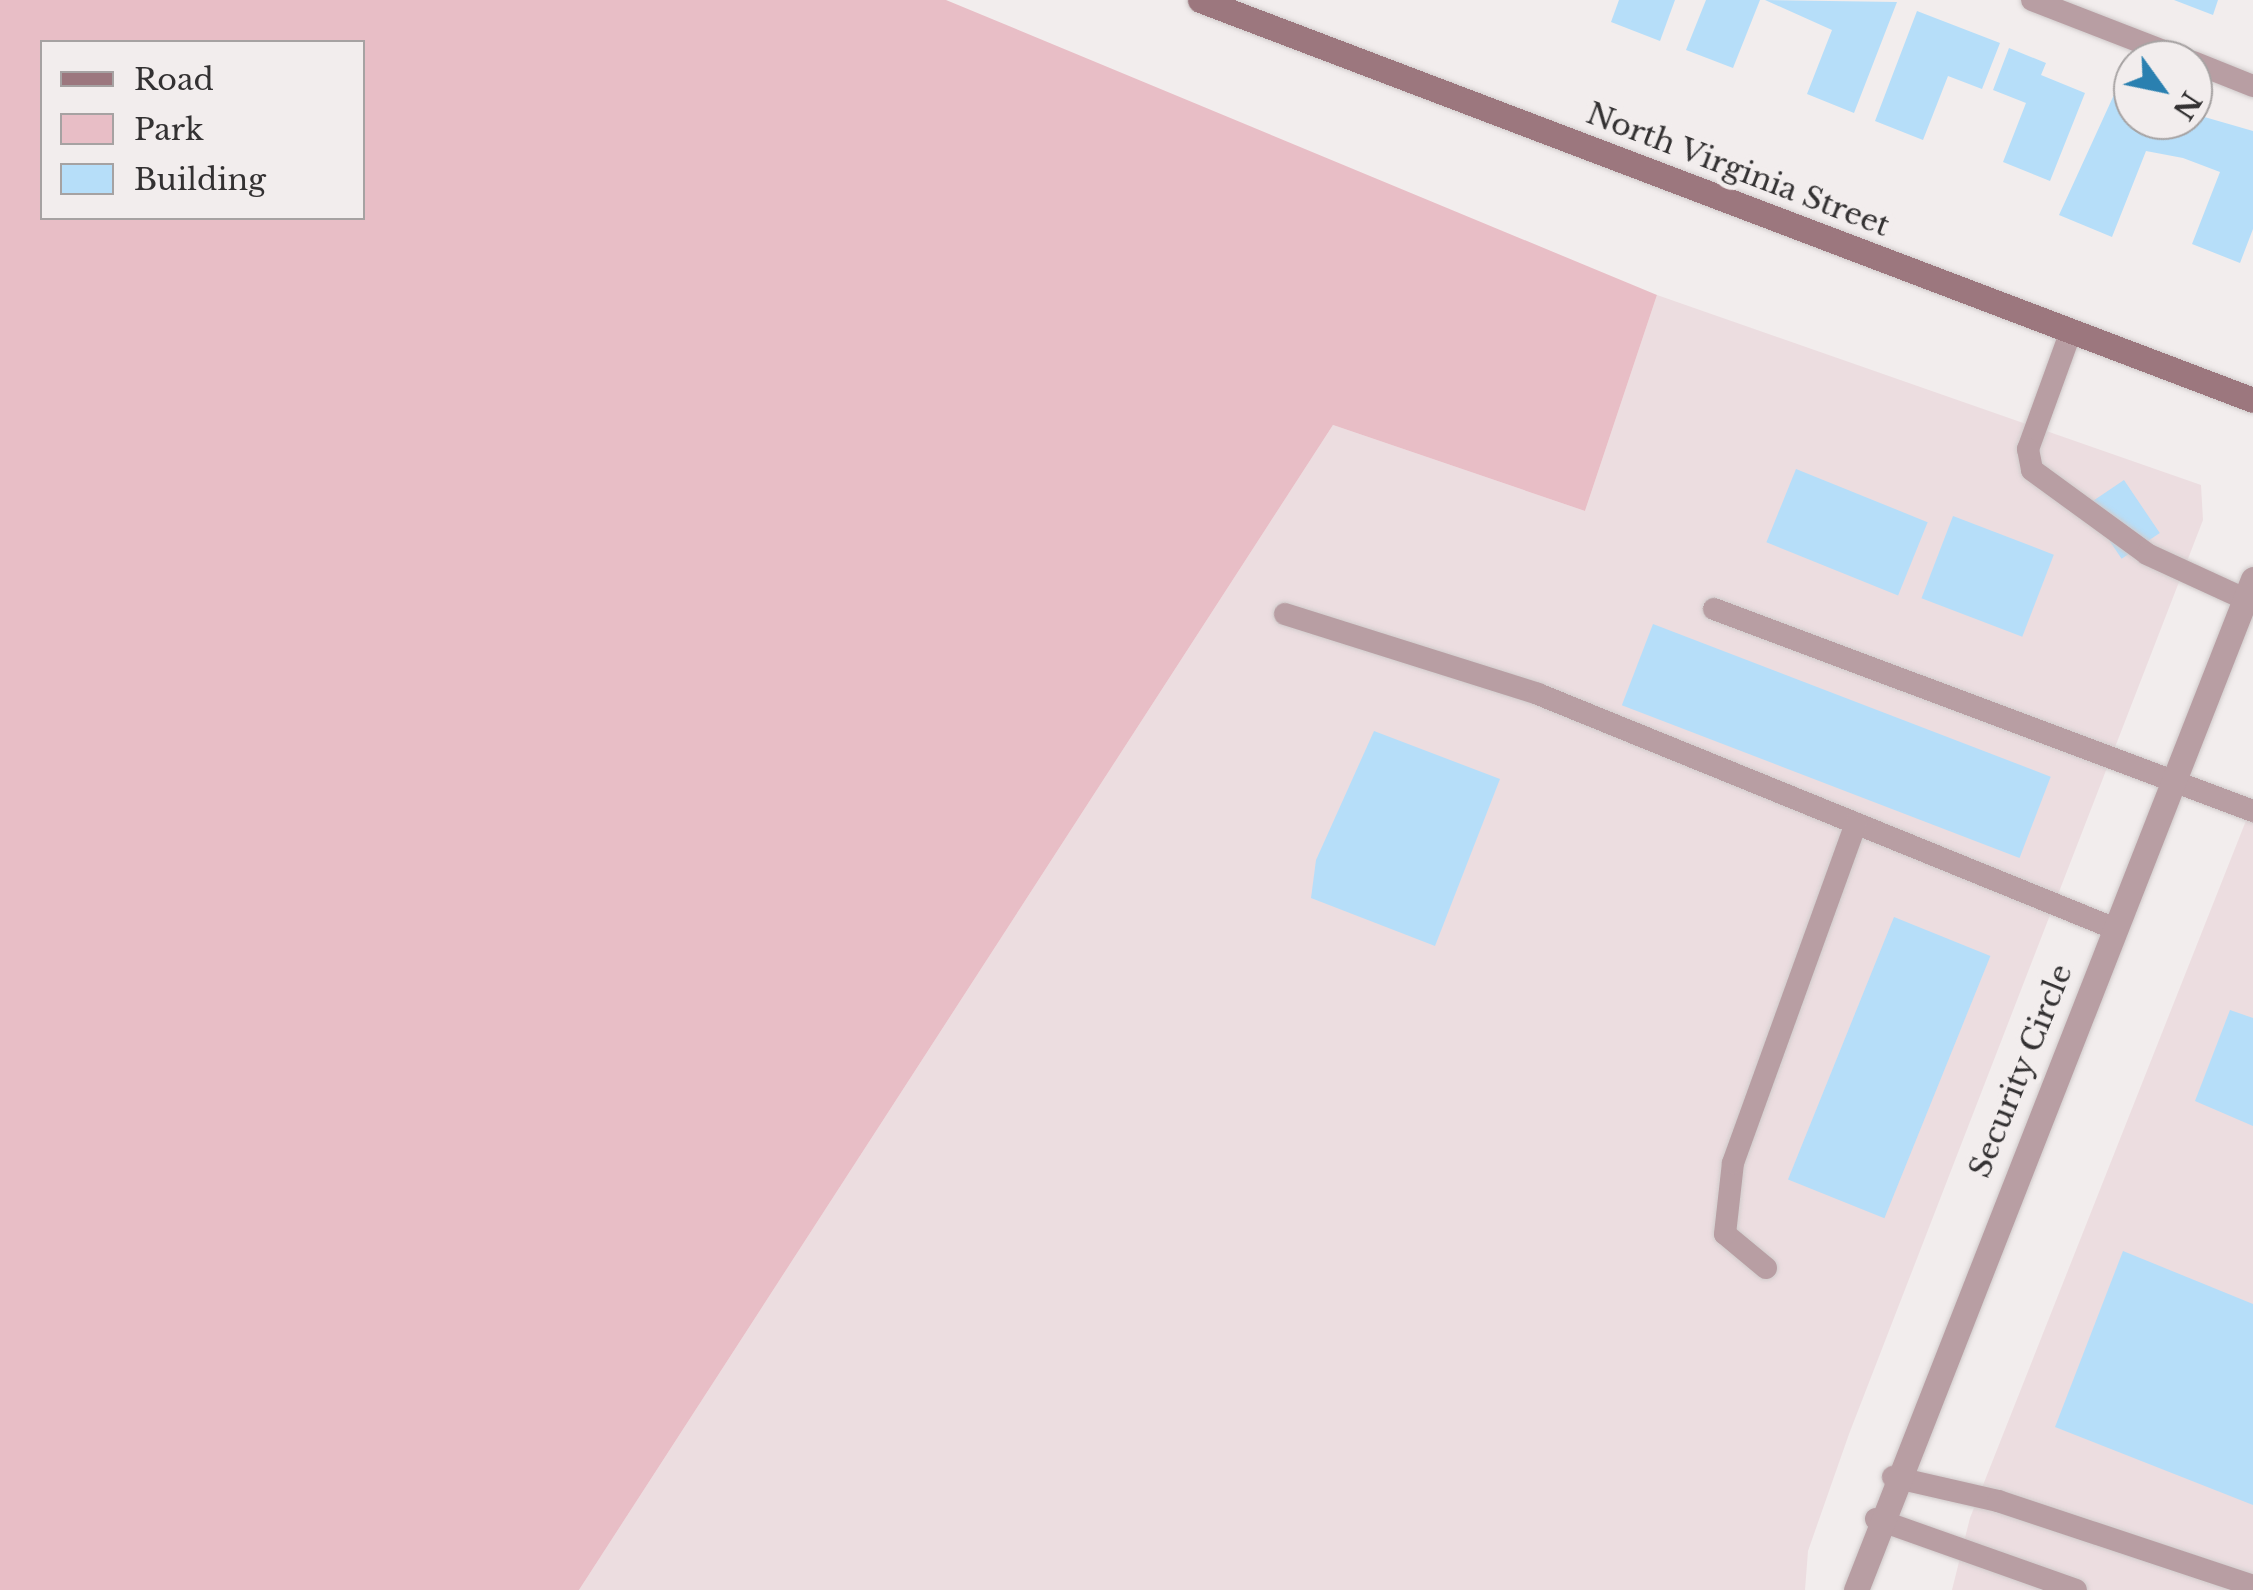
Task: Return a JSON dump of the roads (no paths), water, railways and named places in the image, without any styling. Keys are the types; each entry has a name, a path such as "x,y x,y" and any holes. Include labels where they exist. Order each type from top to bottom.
{"main road":[{"name":"North Virginia Street","path":"1200,0 2253,400"}],"street":[{"name":"Security Circle","path":"1856,1590 1876,1520 2249,589"}],"lane":[{"path":"2032,0 2136,40"},
{"path":"2213,70 2253,86"},
{"path":"2070,332 2028,449 2032,470 2147,554 2249,589"},
{"path":"1714,609 2170,786 2253,811"},
{"path":"1285,614 1538,694 2113,928"},
{"path":"1766,1268 1725,1234 1733,1163 1856,824"},
{"path":"1893,1477 1998,1501 2253,1586"},
{"path":"1876,1520 2076,1590"}]}
